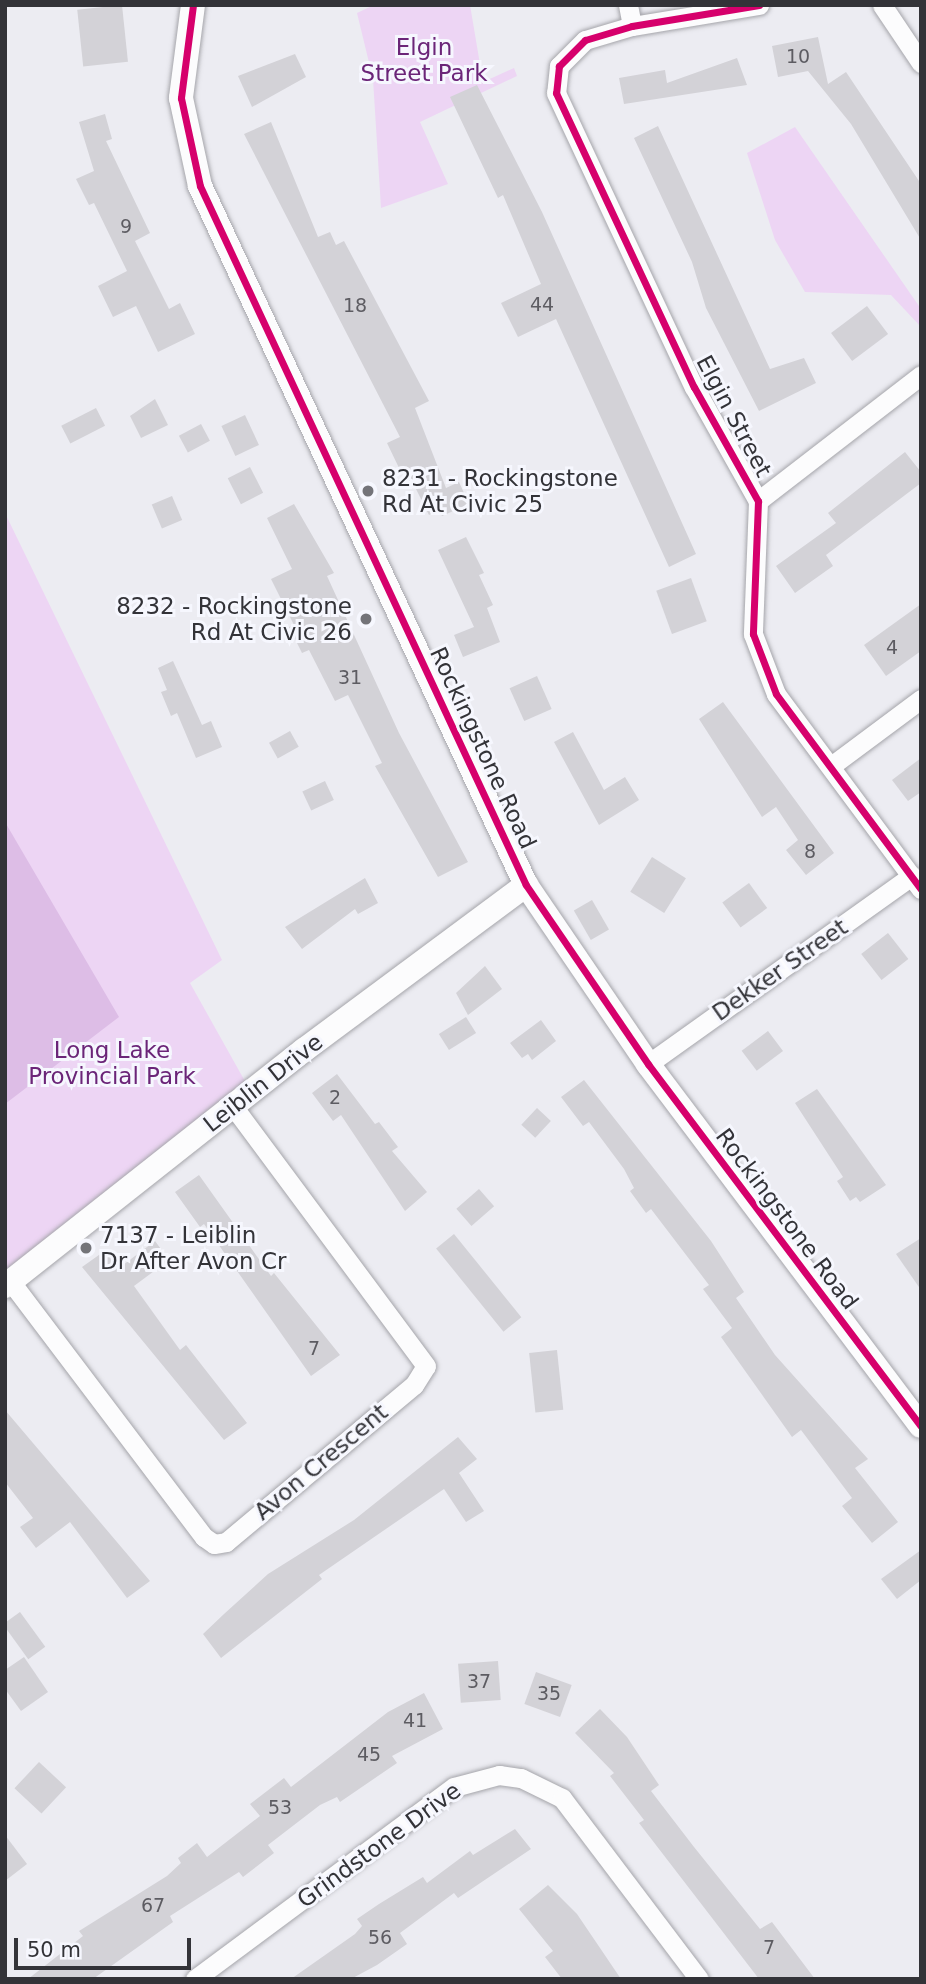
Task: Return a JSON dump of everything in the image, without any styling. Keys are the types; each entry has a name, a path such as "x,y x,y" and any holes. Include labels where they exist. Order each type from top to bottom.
{"street":[{"name":"Rockingstone Road","path":"193,5 181,98 200,186 526,885 648,1064 921,1426"},
{"path":"628,5 632,26"},
{"name":"Elgin Street","path":"759,5 632,26 585,40 569,51 556,75 559,103 694,387 758,501 753,634 776,694 916,883"},
{"path":"882,5 921,64"},
{"path":"758,501 921,374"},
{"path":"831,766 921,699"},
{"name":"Dekker Street","path":"648,1064 916,883"},
{"name":"Leiblin Drive","path":"8,1284 232,1105 526,885"},
{"name":"Avon Crescent","path":"8,1284 204,1537 214,1544 226,1542 418,1382 426,1366 232,1105"},
{"name":"Grindstone Drive","path":"195,1979 454,1787 499,1775 521,1778 562,1798 699,1979"}],"green space":[{"name":"Elgin Street Park","path":"374,5 470,5 483,82 514,68 517,76 420,122 448,184 381,208 373,79 357,13"},
{"path":"795,127 921,309 921,327 891,295 805,292 775,240 747,153"},
{"name":"Long Lake Provincial Park","path":"5,513 222,960 190,983 251,1092 5,1286"}],"shaded area":[{"path":"5,822 119,1017 5,1104"}],"building":[{"path":"122,5 128,62 83,66 77,10"},
{"path":"818,37 828,84 846,72 921,184 921,240 851,124 808,71 778,77 772,46"},
{"path":"295,54 306,77 252,107 238,76"},
{"path":"737,58 747,85 624,104 619,78 665,70 667,83"},
{"path":"477,85 542,212 696,554 669,567 556,319 518,337 501,303 541,284 503,195 498,198 450,97"},
{"path":"105,114 112,139 106,141 150,233 135,241 169,309 180,303 195,334 158,352 136,306 113,317 98,286 127,271 94,203 89,205 76,179 94,171 79,122"},
{"path":"271,122 318,237 330,232 336,245 344,241 429,401 415,408 446,488 459,482 469,504 442,516 439,510 429,515 405,467 400,470 387,443 400,437 244,134"},
{"path":"658,126 770,369 804,358 816,383 759,411 706,308 692,262 634,138"},
{"path":"867,306 888,334 852,361 831,333"},
{"path":"155,399 168,425 141,438 130,416"},
{"path":"96,408 105,426 70,444 61,426"},
{"path":"245,415 259,445 235,456 221,426"},
{"path":"201,424 210,441 188,453 179,436"},
{"path":"905,452 921,472 921,483 826,555 833,566 795,593 776,566 836,523 828,513"},
{"path":"250,467 263,493 241,504 228,478"},
{"path":"172,496 182,520 162,529 152,505"},
{"path":"294,504 334,573 327,576 399,733 468,862 438,877 375,766 382,763 348,695 335,701 309,650 302,653 289,627 294,625 271,579 292,569 267,518"},
{"path":"466,537 484,573 479,575 493,605 487,608 500,642 463,657 454,635 474,627 438,550"},
{"path":"691,578 707,621 672,634 656,591"},
{"path":"921,604 921,651 886,676 864,645"},
{"path":"173,661 202,725 211,721 222,747 196,758 177,713 171,716 161,692 167,690 158,668"},
{"path":"537,676 552,709 524,721 510,688"},
{"path":"723,702 834,853 806,875 786,850 798,840 776,807 762,817 699,719"},
{"path":"290,731 299,747 278,758 269,743"},
{"path":"573,732 604,790 625,777 639,800 599,825 554,742"},
{"path":"921,758 921,792 908,801 892,780"},
{"path":"325,781 334,800 311,811 302,792"},
{"path":"652,857 686,878 664,913 630,892"},
{"path":"365,878 378,903 358,914 355,909 302,949 285,927"},
{"path":"749,883 767,908 741,927 722,902"},
{"path":"592,900 609,929 591,940 574,910"},
{"path":"888,933 908,959 882,980 861,954"},
{"path":"485,966 502,989 468,1015 456,993"},
{"path":"466,1017 476,1033 449,1050 439,1034"},
{"path":"541,1020 556,1041 532,1060 528,1054 522,1058 510,1043"},
{"path":"768,1031 783,1051 757,1071 742,1051"},
{"path":"337,1074 375,1124 379,1122 398,1147 392,1151 427,1192 405,1211 341,1115 333,1121 312,1093"},
{"path":"584,1080 711,1241 744,1292 736,1298 775,1355 868,1459 855,1468 898,1522 872,1543 842,1506 852,1498 801,1430 792,1437 721,1337 732,1328 703,1289 709,1285 651,1209 646,1213 630,1191 634,1188 624,1169 589,1122 583,1126 561,1097"},
{"path":"817,1089 886,1185 860,1202 856,1197 850,1201 837,1181 843,1177 795,1103"},
{"path":"537,1108 551,1121 535,1138 521,1125"},
{"path":"199,1175 271,1276 274,1273 340,1355 311,1376 204,1224 200,1227 175,1192"},
{"path":"479,1189 494,1206 471,1226 456,1209"},
{"path":"454,1234 521,1317 503,1332 436,1248"},
{"path":"921,1238 921,1290 896,1254"},
{"path":"155,1241 169,1260 134,1286 180,1350 186,1345 247,1423 224,1440 82,1267 106,1250 119,1268"},
{"path":"557,1350 563,1410 535,1413 529,1353"},
{"path":"5,1410 150,1581 127,1598 70,1522 36,1548 20,1527 33,1518 5,1482"},
{"path":"458,1437 477,1459 459,1473 484,1511 466,1522 444,1489 319,1575 322,1579 221,1658 203,1634 224,1614 268,1574 354,1520"},
{"path":"921,1550 921,1580 897,1599 881,1579"},
{"path":"20,1612 45,1647 28,1659 5,1627 5,1623"},
{"path":"24,1657 48,1692 21,1711 5,1689 5,1670"},
{"path":"498,1661 501,1700 461,1703 458,1664"},
{"path":"536,1672 572,1685 560,1717 524,1704"},
{"path":"424,1693 443,1729 392,1756 397,1763 340,1802 337,1797 320,1805 268,1845 274,1853 243,1877 239,1872 170,1916 173,1922 93,1979 28,1979 83,1936 79,1931 167,1876 181,1863 178,1858 197,1843 207,1857 260,1816 250,1804 284,1778 291,1787 388,1712"},
{"path":"600,1709 627,1737 659,1785 651,1791 694,1847 760,1929 772,1922 815,1979 759,1979 639,1823 644,1820 610,1776 614,1773 575,1733"},
{"path":"39,1762 66,1787 42,1814 14,1788"},
{"path":"515,1829 531,1849 458,1898 454,1893 400,1933 407,1944 377,1965 351,1979 291,1979 355,1934 362,1926 357,1919 379,1904 423,1877 427,1883 470,1851 473,1855"},
{"path":"5,1835 27,1864 5,1881"},
{"path":"548,1885 577,1914 621,1979 562,1979 545,1957 553,1951 519,1909"}],"cycle path":[{"path":"193,5 181,98 200,186 526,885 648,1064 921,1426"},
{"path":"759,5 632,26 585,40 559,66 556,93 694,387 758,501 753,634 776,694 921,889"}],"place":[{"name":"8231 - Rockingstone Rd At Civic 25","path":"368,491"},
{"name":"8232 - Rockingstone Rd At Civic 26","path":"366,619"},
{"name":"7137 - Leiblin Dr After Avon Cr","path":"86,1248"}]}
